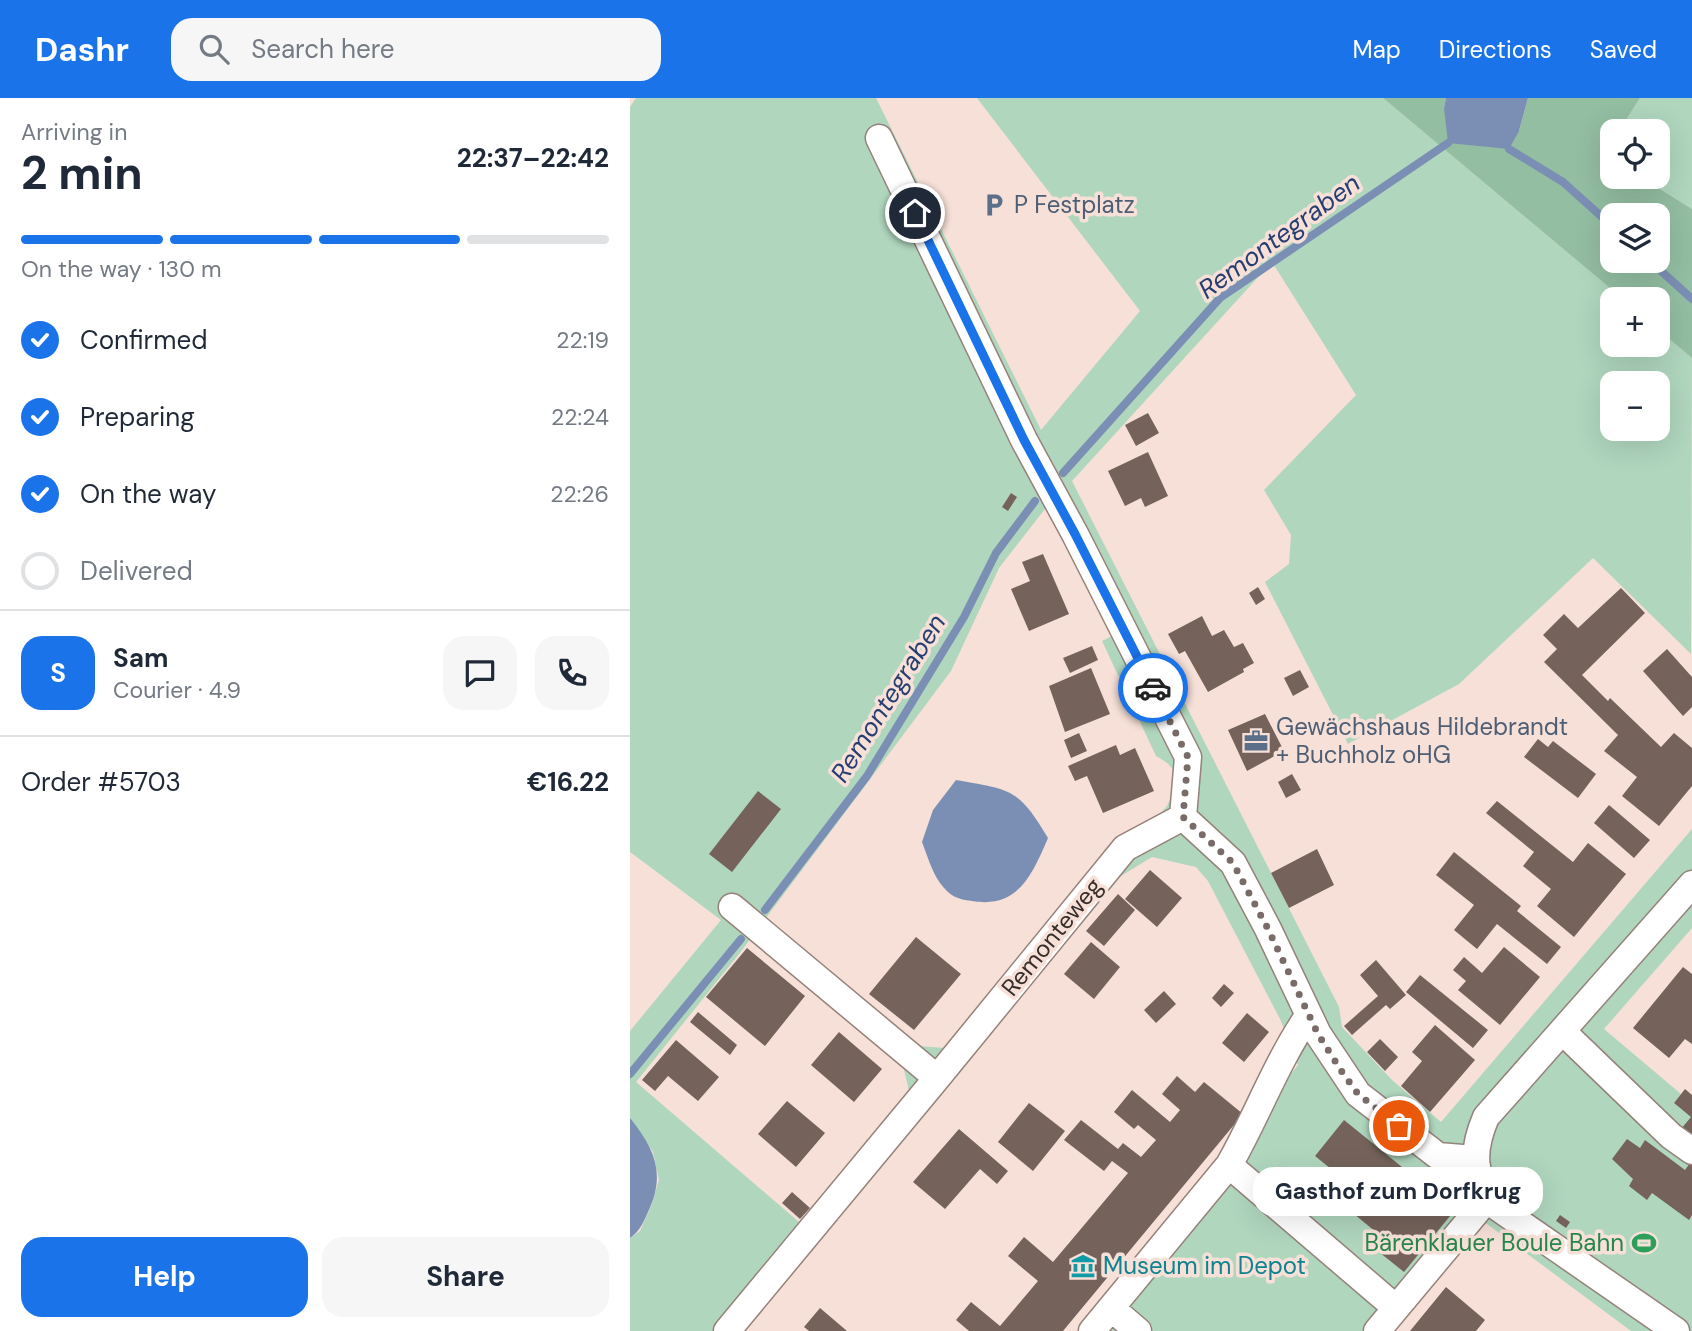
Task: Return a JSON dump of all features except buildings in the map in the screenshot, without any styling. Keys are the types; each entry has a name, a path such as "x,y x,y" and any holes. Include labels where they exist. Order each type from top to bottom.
{"street":[{"path":"879,138 1024,440 1075,534 1188,757 1183,817 1233,863 1268,929 1308,1016 1358,1094 1438,1156 1475,1159"},
{"name":"Remonteweg","path":"727,1331 1125,848 1183,817"},
{"path":"1676,1331 1497,1207 1479,1177 1475,1159 1477,1138 1486,1117 1692,884"},
{"path":"732,907 937,1078"},
{"path":"1092,1331 1229,1165 1293,1038 1308,1016"},
{"path":"1562,1031 1671,1136 1692,1151"},
{"path":"1229,1165 1396,1308"},
{"path":"1377,1331 1489,1197"},
{"path":"1111,1308 1138,1331"}],"green space":[{"path":"636,98 876,98 1041,430 1140,311 977,98 1383,98 1609,287 1600,287 1600,357 1670,357 1670,340 1692,358 1691,654 1593,558 1459,684 1348,744 1265,582 1289,564 1291,535 1264,490 1356,395 1272,262 1072,481 1339,1007 1342,1027 1392,1080 1441,1122 1692,829 1692,928 1604,1029 1681,1094 1674,1103 1692,1117 1692,1331 1631,1331 1479,1218 1386,1331 1080,1331 1298,1065 1280,1019 1208,881 1196,867 1152,857 1121,876 744,1331 630,1331 630,1238 640,1231 659,1180 653,1152 630,1118 630,1031 721,920 630,852 630,107","holes":["1048,505 1114,635 1102,641 1156,756 1170,766 1176,777 1167,806 945,1048 918,1046 903,1065 909,1091 799,1222 636,1082 739,954 951,671 999,568"]},
{"path":"1383,98 1446,98 1444,108 1519,131 1528,98 1640,98 1627,119 1600,119 1600,189 1660,189 1692,209 1692,358 1670,340 1670,287 1609,287"},
{"path":"1640,98 1692,98 1692,209 1660,189 1670,189 1670,119 1627,119"}],"water":[{"path":"1446,98 1528,98 1519,131 1509,149 1448,143 1444,108"},
{"path":"956,780 990,786 1012,794 1029,809 1048,838 1029,876 1012,894 1001,900 972,901 947,891 935,874 922,842 933,810"},
{"path":"630,1118 646,1140 657,1174 648,1212 639,1230 630,1238"}],"waterway":[{"name":"Remontegraben","path":"1063,473 1220,298 1448,143"},
{"name":"Remontegraben","path":"1509,149 1563,182 1600,215"},
{"name":"Remontegraben","path":"1663,273 1692,299"},
{"name":"Remontegraben","path":"765,910 867,776 964,617 996,553 1035,501"},
{"name":"Remontegraben","path":"630,1074 741,939"}],"way so far":[{"path":"1153,688 1188,757 1183,817 1233,863 1318,1034 1342,1072 1358,1094 1399,1126"}],"place":[{"name":"P Festplatz","path":"994,205"},
{"name":"Gewächshaus Hildebrandt + Buchholz oHG","path":"1256,741"},
{"name":"Gasthof zum Dorfkrug","path":"1399,1126"},
{"name":"Bärenklauer Boule Bahn","path":"1644,1243"},
{"name":"Museum im Depot","path":"1083,1266"}],"route":[{"path":"915,213 1024,440 1153,688"}]}
